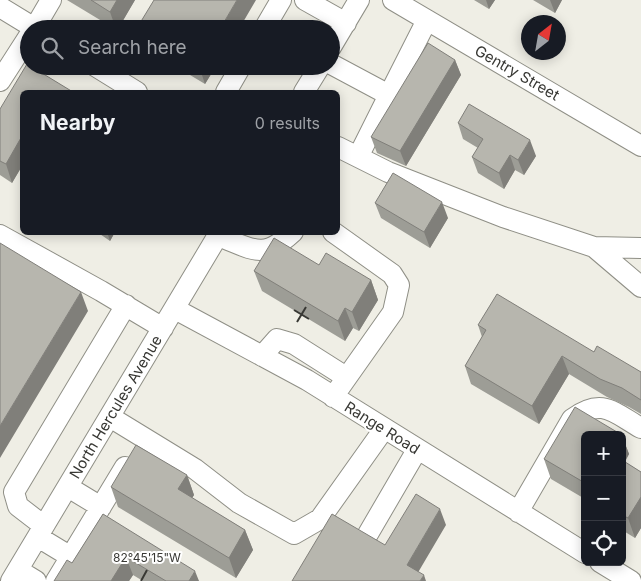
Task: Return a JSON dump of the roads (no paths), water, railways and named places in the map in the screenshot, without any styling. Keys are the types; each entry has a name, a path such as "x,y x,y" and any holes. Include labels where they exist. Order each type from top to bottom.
{"street":[{"path":"39,20 51,0"},
{"path":"269,20 281,0"},
{"path":"305,0 346,23"},
{"path":"340,33 359,0"},
{"name":"Gentry Street","path":"393,0 641,146"},
{"path":"0,7 20,21"},
{"path":"358,157 427,20"},
{"path":"0,80 20,50"},
{"path":"340,69 389,95"},
{"path":"115,75 135,90"},
{"path":"227,90 236,75"},
{"path":"305,90 314,75"},
{"path":"340,148 388,172 477,207 594,247 641,248"},
{"path":"0,235 126,305 163,328"},
{"name":"North Hercules Avenue","path":"15,575 218,235"},
{"path":"221,235 259,251 277,246 289,235"},
{"path":"332,397 393,312 400,285 392,274 337,235"},
{"path":"594,247 641,287"},
{"path":"71,557 41,532 18,506 14,492 126,305"},
{"name":"Range Road","path":"175,309 262,356 332,397 581,551"},
{"path":"262,356 277,339 294,344 346,378"},
{"path":"518,512 572,419 584,410 604,407 641,428"},
{"path":"110,417 195,468 239,503 294,534 320,519 384,429"},
{"path":"56,581 143,437"},
{"path":"368,534 417,450"},
{"path":"68,487 101,506"},
{"path":"607,566 632,581 641,566"},
{"path":"15,575 36,581"}]}
